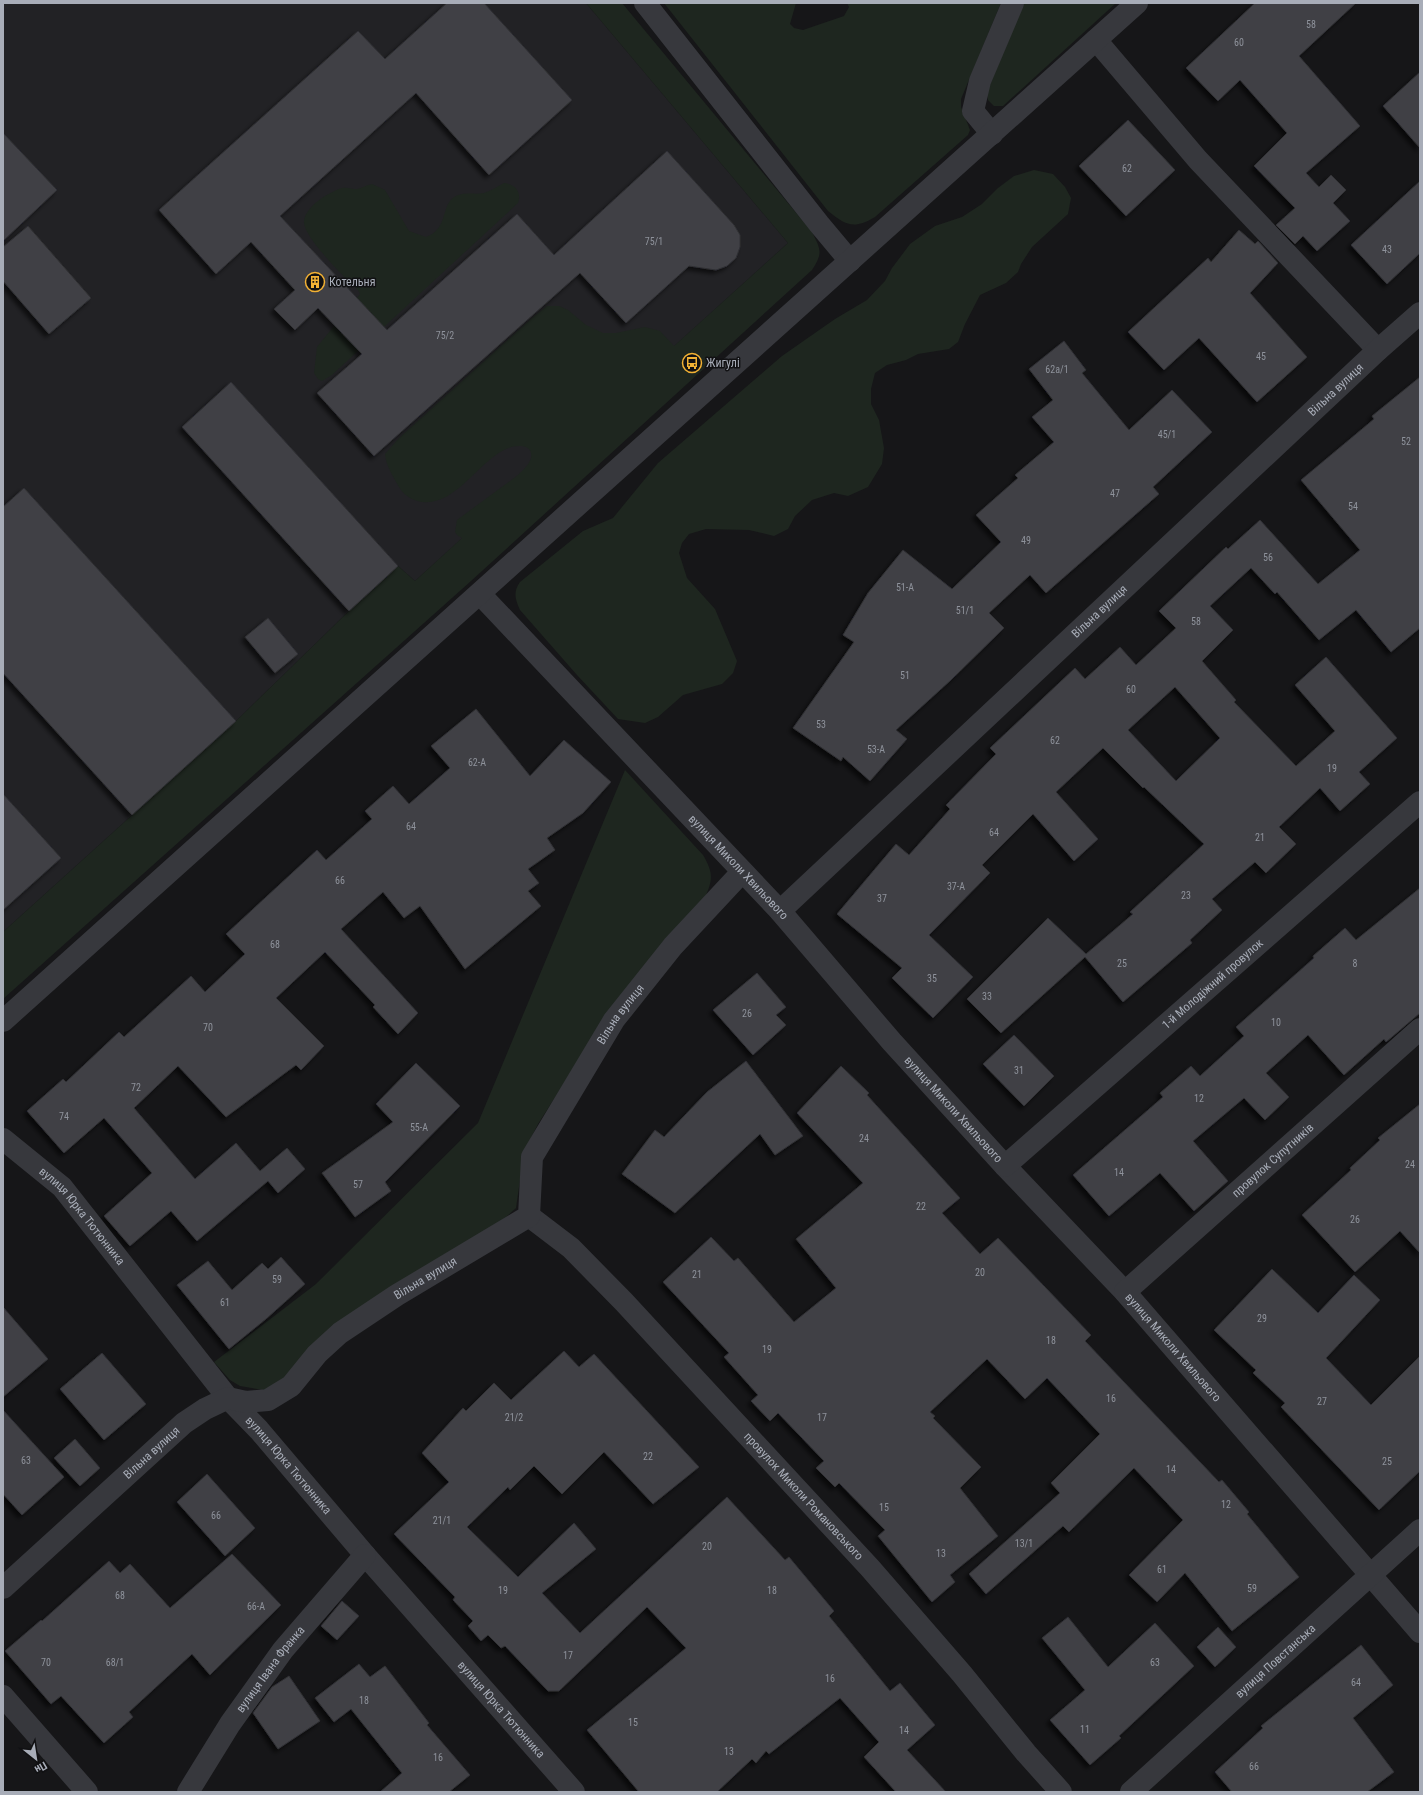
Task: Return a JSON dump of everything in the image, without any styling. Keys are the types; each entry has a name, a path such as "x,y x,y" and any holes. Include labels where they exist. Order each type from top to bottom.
{"street":[{"path":"645,3 819,224 850,261"},
{"path":"992,134 973,111 980,81 1013,3"},
{"path":"3,1021 1137,3"},
{"path":"1096,40 1198,160 1378,350"},
{"name":"Вільна вулиця","path":"780,911 1378,350 1420,313"},
{"name":"вулиця Миколи Хвильового","path":"480,594 780,911 892,1042 1005,1166 1125,1292 1420,1632"},
{"name":"1-й Молодіжний провулок","path":"1005,1166 1420,802"},
{"name":"Вільна вулиця","path":"3,1588 184,1423 205,1409 228,1398 246,1402 268,1400 291,1386 317,1354 340,1333 396,1295 529,1216 532,1157 614,1020 673,946 742,872"},
{"name":"провулок Супутників","path":"1125,1292 1420,1029"},
{"name":"вулиця Юрка Тютюнника","path":"3,1139 62,1187 228,1398 259,1430 365,1555 574,1792"},
{"name":"провулок Миколи Романовського","path":"529,1216 571,1248 630,1308 870,1568 962,1674 1026,1753 1061,1792"},
{"name":"вулиця Повстанська","path":"1131,1792 1420,1530"},
{"name":"вулиця Івана Франка","path":"188,1792 230,1724 283,1650 365,1555"},
{"path":"3,1696 87,1792"}],"shaded area":[{"path":"3,3 586,3 788,243 415,581 398,566 349,611 236,721 3,932"},
{"path":"586,3 622,3 812,232 820,251 816,264 812,270 471,581 3,999 3,932 236,721 349,611 398,566 415,581 462,538 455,532 457,520 518,475 531,458 531,453 529,450 523,446 506,449 498,453 449,495 436,501 422,502 409,497 404,493 394,479 387,463 385,454 399,438 547,306 559,306 568,310 586,325 603,333 616,333 645,327 660,331 674,346 788,243"},
{"path":"664,3 796,3 790,24 794,28 803,30 844,16 849,7 847,3 1001,3 961,99 961,107 970,130 968,135 875,217 861,224 855,225 840,220 828,211"},
{"path":"1024,3 1116,3 1003,106 994,106 988,100 987,92"},
{"path":"1034,170 1053,174 1065,187 1071,198 1068,214 1032,247 1021,264 1018,272 1006,283 980,295 965,324 958,342 949,349 918,354 906,360 887,365 875,373 871,389 871,404 879,420 884,448 882,464 868,487 848,496 834,493 812,500 795,516 788,529 774,536 749,530 706,529 689,534 682,543 679,553 687,578 715,609 737,661 733,673 722,684 683,695 658,717 645,723 618,719 520,610 517,602 516,589 520,582 583,531 613,518 658,463 782,356 835,319 867,300 885,281 892,268 910,244 935,226 962,217 982,204 998,188 1014,176"},
{"path":"504,183 517,189 519,195 518,203 332,375 322,381 318,379 314,373 317,347 360,294 358,290 317,247 310,237 305,228 304,221 309,210 323,197 341,188 357,189 372,184 385,190 409,231 426,237 438,229 449,202 453,198 464,194 484,193"},
{"path":"625,770 703,855 711,873 710,884 703,902 609,1013 538,1124 524,1152 516,1208 506,1217 286,1379 263,1390 240,1386 230,1380 214,1362 316,1284 478,1123"}],"building":[{"path":"447,3 484,3 572,100 489,175 416,93 280,216 387,330 517,214 554,255 667,151 734,225 740,235 740,247 736,258 727,266 716,270 689,266 626,323 580,273 374,456 317,393 362,354 318,308 295,330 274,309 295,290 251,242 216,274 159,210 358,31 385,59"},
{"path":"1255,3 1356,3 1299,56 1360,126 1306,173 1319,187 1331,175 1346,190 1333,203 1350,221 1317,251 1303,236 1295,244 1276,225 1295,208 1254,166 1287,133 1240,80 1218,101 1186,68"},
{"path":"1420,72 1420,148 1383,106"},
{"path":"1128,120 1175,170 1126,216 1079,166"},
{"path":"3,133 57,190 3,241"},
{"path":"1420,181 1420,253 1387,284 1351,245"},
{"path":"28,226 91,298 49,334 3,281 3,247"},
{"path":"1239,230 1255,244 1258,241 1278,263 1250,293 1307,357 1257,402 1199,338 1164,370 1128,332 1208,258 1211,262"},
{"path":"1064,341 1086,370 1082,373 1129,430 1172,390 1212,432 1153,487 1159,494 1046,593 1030,575 989,613 1004,628 951,680 896,730 907,739 870,781 843,757 841,761 793,728 854,642 843,635 868,593 903,550 952,589 1001,542 976,515 1018,478 1015,475 1054,442 1032,417 1053,400 1029,369"},
{"path":"1420,377 1420,628 1391,652 1356,610 1319,640 1277,592 1275,594 1251,568 1210,606 1233,630 1202,661 1236,700 1234,702 1296,766 1335,731 1295,685 1326,657 1397,738 1359,772 1370,784 1340,811 1320,788 1279,827 1296,844 1266,873 1255,862 1212,899 1222,910 1190,940 1192,943 1123,1002 1085,957 1001,1033 967,999 1048,918 1086,954 1133,914 1130,912 1204,844 1144,787 1143,788 1103,748 1056,792 1098,839 1074,861 1033,814 982,865 990,873 929,935 973,977 933,1018 892,978 902,968 837,914 896,844 909,855 950,809 946,805 996,754 990,748 1075,668 1085,679 1120,647 1136,665 1176,628 1159,611 1226,547 1228,549 1260,520 1318,584 1360,550 1301,480 1374,419 1372,416","holes":["1175,687 1220,738 1176,781 1128,730"]},
{"path":"231,382 398,566 349,611 182,427"},
{"path":"24,488 236,721 132,815 3,673 3,507"},
{"path":"268,618 298,654 275,673 245,637"},
{"path":"476,709 530,776 564,740 611,782 583,813 547,838 555,850 528,869 539,883 528,891 541,906 465,969 420,906 404,918 383,892 341,929 418,1013 398,1034 373,1007 375,1005 325,952 276,998 324,1046 301,1070 296,1065 226,1117 178,1066 134,1108 195,1179 236,1143 260,1171 287,1148 305,1169 278,1193 268,1181 197,1241 171,1211 130,1246 104,1216 152,1173 104,1118 64,1153 27,1111 63,1079 66,1082 119,1032 124,1037 191,976 205,992 245,954 226,934 317,850 326,860 372,819 365,811 393,786 409,804 450,768 431,746"},
{"path":"3,794 61,858 3,910"},
{"path":"1420,888 1420,1013 1386,1042 1384,1039 1344,1075 1308,1035 1266,1073 1289,1097 1265,1120 1244,1098 1193,1141 1228,1181 1194,1211 1160,1173 1109,1216 1073,1175 1163,1097 1160,1093 1191,1066 1200,1076 1244,1036 1236,1027 1314,958 1313,956 1345,928 1356,940"},
{"path":"757,973 786,1007 776,1015 786,1025 753,1055 713,1010"},
{"path":"1014,1035 1054,1076 1024,1106 983,1064"},
{"path":"746,1061 803,1136 775,1155 760,1134 675,1213 622,1174 655,1130 664,1137 707,1092"},
{"path":"416,1063 460,1106 385,1182 391,1191 355,1217 322,1173 393,1122 376,1104"},
{"path":"841,1066 869,1093 867,1095 960,1198 942,1213 980,1254 998,1238 1091,1335 1085,1341 1219,1482 1222,1480 1249,1512 1247,1514 1299,1577 1232,1631 1185,1573 1157,1602 1129,1575 1183,1520 1134,1468 1069,1532 1063,1526 986,1594 969,1574 1060,1493 1051,1483 1100,1434 1047,1378 1025,1399 987,1359 930,1412 935,1416 933,1418 981,1467 960,1488 998,1536 950,1575 955,1582 932,1602 878,1536 885,1530 839,1483 835,1487 816,1468 824,1461 778,1413 770,1421 751,1401 758,1395 724,1357 729,1353 663,1282 711,1237 734,1261 738,1258 794,1322 836,1288 796,1239 863,1183 797,1113"},
{"path":"1420,1104 1420,1253 1400,1231 1355,1272 1302,1215 1351,1170 1350,1168 1380,1140 1378,1138"},
{"path":"281,1257 305,1284 266,1319 229,1349 177,1285 208,1261 232,1290 262,1263 268,1269"},
{"path":"1272,1269 1318,1313 1354,1275 1380,1300 1326,1358 1371,1405 1420,1356 1420,1471 1379,1510 1281,1407 1285,1403 1253,1373 1256,1370 1214,1330"},
{"path":"3,1307 48,1359 3,1397"},
{"path":"564,1351 579,1367 594,1354 699,1467 653,1504 604,1452 562,1494 534,1466 510,1490 508,1487 467,1527 518,1577 574,1523 596,1549 542,1593 580,1633 727,1497 785,1560 789,1557 834,1611 829,1616 890,1691 900,1683 935,1725 907,1750 946,1792 896,1792 864,1757 879,1742 840,1698 769,1754 766,1751 756,1763 752,1759 717,1792 639,1792 587,1730 686,1648 647,1607 559,1691 548,1691 505,1646 501,1648 488,1635 481,1641 468,1626 473,1621 453,1600 455,1597 394,1534 449,1482 422,1453 463,1408 466,1411 494,1383 511,1400"},
{"path":"102,1353 146,1404 104,1440 60,1389"},
{"path":"3,1410 64,1477 22,1515 3,1494"},
{"path":"75,1439 100,1468 80,1486 54,1458"},
{"path":"207,1474 255,1528 225,1556 177,1502"},
{"path":"232,1554 281,1605 210,1675 192,1654 129,1712 133,1717 104,1743 61,1696 51,1704 5,1651 41,1620 42,1621 109,1561 120,1573 130,1564 170,1608"},
{"path":"342,1601 359,1616 337,1640 321,1626"},
{"path":"1068,1617 1108,1667 1155,1623 1194,1666 1119,1736 1121,1738 1090,1765 1050,1720 1085,1690 1042,1638"},
{"path":"1218,1627 1236,1647 1215,1667 1197,1647"},
{"path":"1361,1645 1393,1685 1353,1718 1394,1772 1367,1792 1232,1792 1215,1772 1263,1728 1261,1726"},
{"path":"359,1664 370,1677 385,1666 429,1723 427,1725 470,1775 449,1792 380,1792 402,1773 351,1709 334,1722 315,1698"},
{"path":"289,1676 320,1721 278,1749 253,1713 272,1687"}],"place":[{"name":"Котельня","path":"315,282"},
{"name":"Жигулі","path":"692,363"}]}
